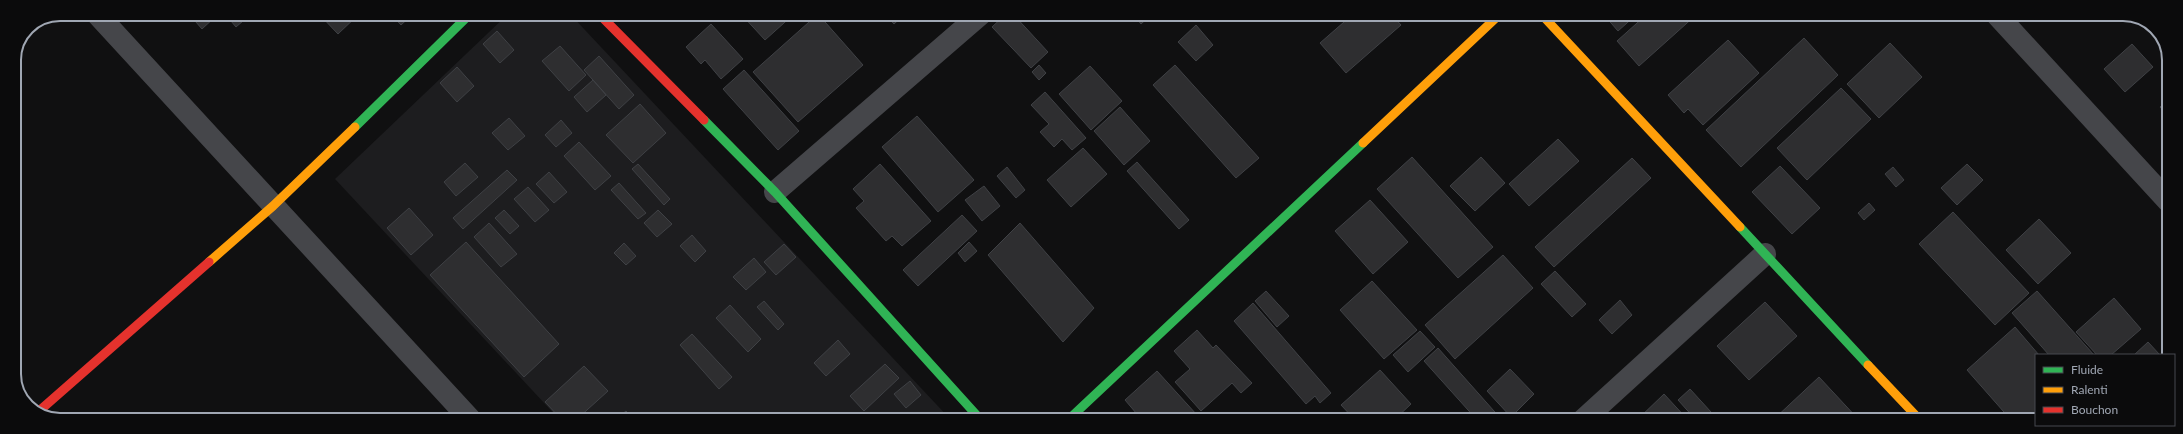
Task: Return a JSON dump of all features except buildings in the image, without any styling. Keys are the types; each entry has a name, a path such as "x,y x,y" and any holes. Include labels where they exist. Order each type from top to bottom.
{"street":[{"path":"103,21 464,413"},
{"path":"42,408 273,206 463,21"},
{"path":"606,21 775,192 975,413"},
{"path":"775,192 973,21"},
{"path":"1075,413 1493,21"},
{"path":"1548,21 1913,413"},
{"path":"2003,21 2162,194"},
{"path":"1590,413 1765,254"}],"shaded area":[{"path":"501,21 577,21 944,413 553,413 335,179"}],"traffic: fast":[{"path":"355,127 463,21"},
{"path":"704,120 775,192 975,413"},
{"path":"1075,413 1363,143"},
{"path":"1740,227 1868,365"}],"traffic: slow":[{"path":"1363,143 1493,21"},
{"path":"1548,21 1740,227"},
{"path":"209,262 273,206 355,127"},
{"path":"1868,365 1913,413"}],"traffic: jam":[{"path":"606,21 704,120"},
{"path":"42,408 209,262"}]}
